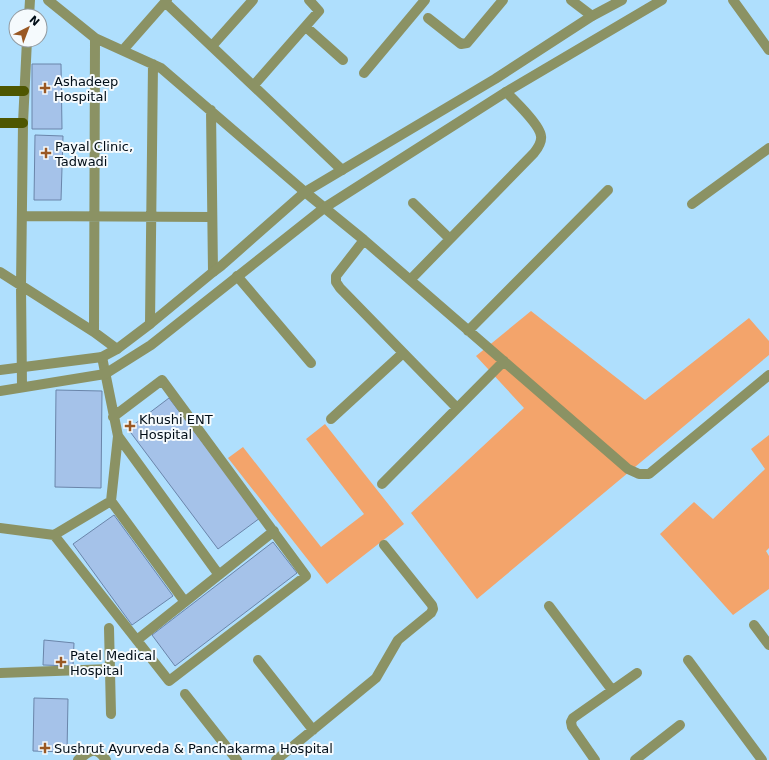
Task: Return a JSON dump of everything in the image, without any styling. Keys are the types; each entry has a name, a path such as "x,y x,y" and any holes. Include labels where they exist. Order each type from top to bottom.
{"main road":[{"path":"0,91 24,91"},
{"path":"0,123 23,122"}],"street":[{"path":"48,0 95,38 161,68 305,192 364,240 628,469 639,474 649,474 769,375"},
{"path":"212,46 253,0"},
{"path":"254,85 320,11 309,0"},
{"path":"364,73 425,0"},
{"path":"428,18 454,40 461,44 467,43 503,0"},
{"path":"571,0 592,16"},
{"path":"0,370 102,357 117,349 222,266 305,192 495,79 592,16 622,0"},
{"path":"0,390 105,374 151,345 324,208 506,92 662,0"},
{"path":"733,0 769,50"},
{"path":"122,50 166,1 342,170"},
{"path":"306,27 343,60"},
{"path":"94,332 95,38"},
{"path":"22,387 23,366 21,286 23,122 27,48"},
{"path":"150,324 153,64"},
{"path":"410,280 534,153 539,145 541,137 539,128 506,92"},
{"path":"211,110 213,272"},
{"path":"692,204 769,148"},
{"path":"468,331 608,190"},
{"path":"413,203 450,239"},
{"path":"22,216 212,217"},
{"path":"364,240 336,276 336,282 402,353 457,408"},
{"path":"0,272 94,332 117,349"},
{"path":"237,276 311,363"},
{"path":"331,419 402,353"},
{"path":"102,357 118,436 112,501 185,602"},
{"path":"382,484 504,361"},
{"path":"54,534 169,681 306,576 162,380 113,417"},
{"path":"118,436 219,575"},
{"path":"0,528 54,534 112,501"},
{"path":"137,640 274,531"},
{"path":"276,760 376,678 398,640 431,614 433,609 432,605 384,545"},
{"path":"549,606 612,690"},
{"path":"754,625 769,645"},
{"path":"110,628 111,714"},
{"path":"258,660 313,730"},
{"path":"688,660 762,760"},
{"path":"0,673 110,669"},
{"path":"595,760 570,722 573,718 637,673"},
{"path":"185,694 237,760"},
{"path":"635,760 680,725"},
{"path":"78,760 90,751 96,751 101,753 106,760"}],"shaded area":[{"path":"531,311 645,400 749,318 769,341 769,355 477,599 411,513 524,408 476,356"},
{"path":"325,424 404,524 327,584 228,458 243,447 321,547 364,514 306,439"},
{"path":"769,435 769,548 766,551 769,556 769,589 733,615 660,534 694,502 713,519 765,469 751,449"}],"building":[{"path":"32,64 61,64 62,129 32,129"},
{"path":"35,135 63,136 61,200 34,200"},
{"path":"56,390 102,391 101,488 55,487"},
{"path":"169,398 260,518 218,549 128,429"},
{"path":"114,515 173,596 132,625 73,544"},
{"path":"273,542 297,573 175,666 152,635"},
{"path":"44,640 74,643 73,666 43,665"},
{"path":"34,698 68,699 67,752 33,751"}],"place":[{"name":"Ashadeep Hospital","path":"45,88"},
{"name":"Payal Clinic, Tadwadi","path":"46,153"},
{"name":"Khushi ENT Hospital","path":"130,426"},
{"name":"Patel Medical Hospital","path":"61,662"},
{"name":"Sushrut Ayurveda & Panchakarma Hospital","path":"45,748"}]}
